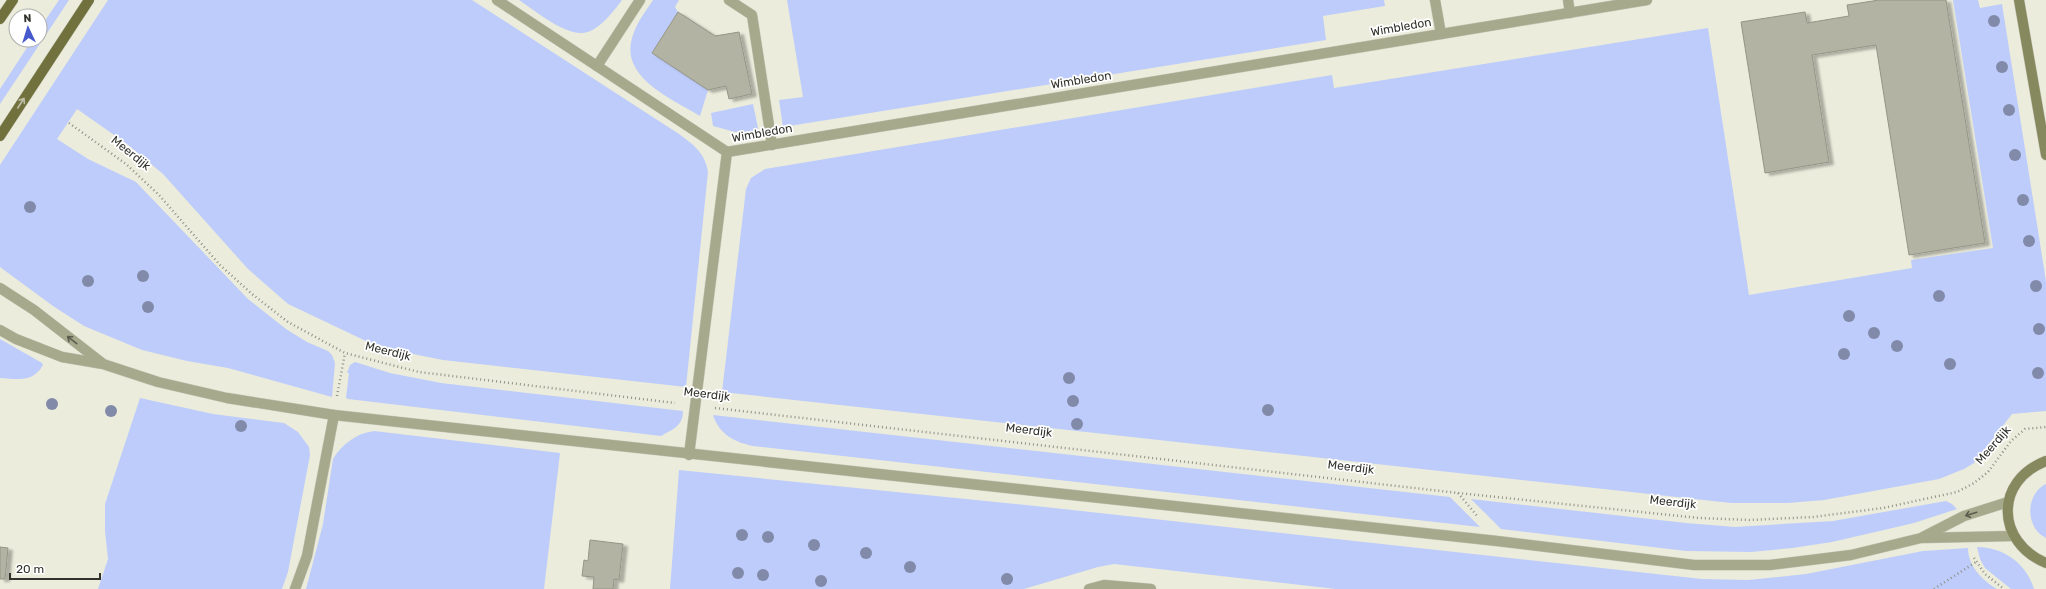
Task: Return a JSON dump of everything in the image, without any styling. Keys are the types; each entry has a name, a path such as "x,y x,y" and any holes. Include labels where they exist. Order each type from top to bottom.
{"main road":[{"path":"0,19 13,0"},
{"path":"0,136 90,0"}],"street":[{"name":"Wimbledon","path":"497,0 727,152 1647,0"},
{"path":"597,66 640,0"},
{"path":"729,0 752,15 772,145"},
{"path":"1435,0 1440,34"},
{"path":"1568,0 1570,13"},
{"path":"2019,0 2046,154"},
{"name":"Wimbledon","path":"689,455 727,152"},
{"path":"0,288 34,310 103,364"},
{"path":"0,330 16,339 62,357 103,364 158,382 227,398 334,415 689,455 1490,540 1694,565 1770,565 1851,555 1921,538 2013,536"},
{"path":"295,589 307,556 334,415"},
{"path":"2046,461 2035,465 2023,475 2013,488 2008,502 2008,520 2013,536 2022,548 2034,558 2046,563"},
{"path":"1921,538 1964,516 2008,502"},
{"path":"1089,589 1104,585 1151,589"}],"path":[{"name":"Meerdijk","path":"69,123 126,164 159,195 220,265 252,294 288,322 345,353 419,372 1458,493 1699,518 1750,520 1813,517 1883,508 1957,492 1974,483 1988,472 2011,441 2025,429 2046,427"},
{"path":"334,415 345,353"},
{"path":"1934,589 1976,562"}],"shaded area":[{"path":"59,0 69,0 48,32 48,16"},
{"path":"108,0 472,0 679,134 698,150 707,165 708,172 686,387 443,360 403,352 366,341 288,304 248,269 163,174 127,144 77,109 57,139 88,159 136,182 248,299 286,329 307,342 328,351 332,355 335,363 332,397 228,368 187,361 142,350 84,326 53,306 0,267 0,165"},
{"path":"519,0 622,0 610,15 599,25 588,32 582,33 566,30 558,26"},
{"path":"653,0 679,0 675,7 678,12 652,53 708,90 700,116 662,94 640,74 633,63 630,50 633,35 639,21"},
{"path":"787,0 1384,0 1385,6 1323,16 1326,40 783,127 779,100 803,97"},
{"path":"1953,0 1978,0 1980,8 2002,4 2046,281 2046,411 2012,414 1974,463 1964,469 1939,479 1824,500 1788,503 1731,503 722,392 746,189 751,178 765,169 1332,75 1334,88 1708,28 1749,295 1912,268 1911,260 1993,248"},
{"path":"27,48 37,48 0,104 0,89"},
{"path":"753,104 758,128 757,132 735,132 713,126 711,113"},
{"path":"0,339 42,363 43,365 39,371 24,379 0,378"},
{"path":"355,362 390,373 441,383 683,411 679,424 661,436 348,399 346,398 349,373 347,373 350,365"},
{"path":"140,398 213,414 284,423 298,432 309,447 310,455 288,572 282,589 98,589 108,559 105,531 105,504"},
{"path":"713,415 1450,497 1480,527 753,446 728,436 719,427"},
{"path":"374,431 560,453 544,589 306,589 323,524 333,459 350,440 362,434"},
{"path":"679,470 1045,507 1702,579 1748,580 1806,574 1923,551 1968,548 1970,561 1973,567 1981,577 1997,589 1336,589 1114,564 1098,567 1024,589 670,589"},
{"path":"2046,484 2046,538 2034,527 2030,511 2034,495"},
{"path":"1471,499 1735,527 1833,521 1946,501 1957,509 1914,523 1832,542 1751,552 1686,551 1501,529"},
{"path":"1977,547 1996,550 2012,558 2025,571 2034,589 2011,589 1985,568 1980,559"}],"building":[{"path":"1879,0 1946,0 1985,243 1909,255 1876,45 1812,55 1829,162 1765,173 1741,22 1805,12 1807,23 1849,16 1847,5"},
{"path":"678,12 715,36 739,32 752,94 729,99 726,86 708,90 652,53"},
{"path":"590,540 623,544 619,580 614,579 613,589 593,589 594,577 582,576 584,560 588,561"},
{"path":"0,547 8,548 5,579 0,579"}]}
